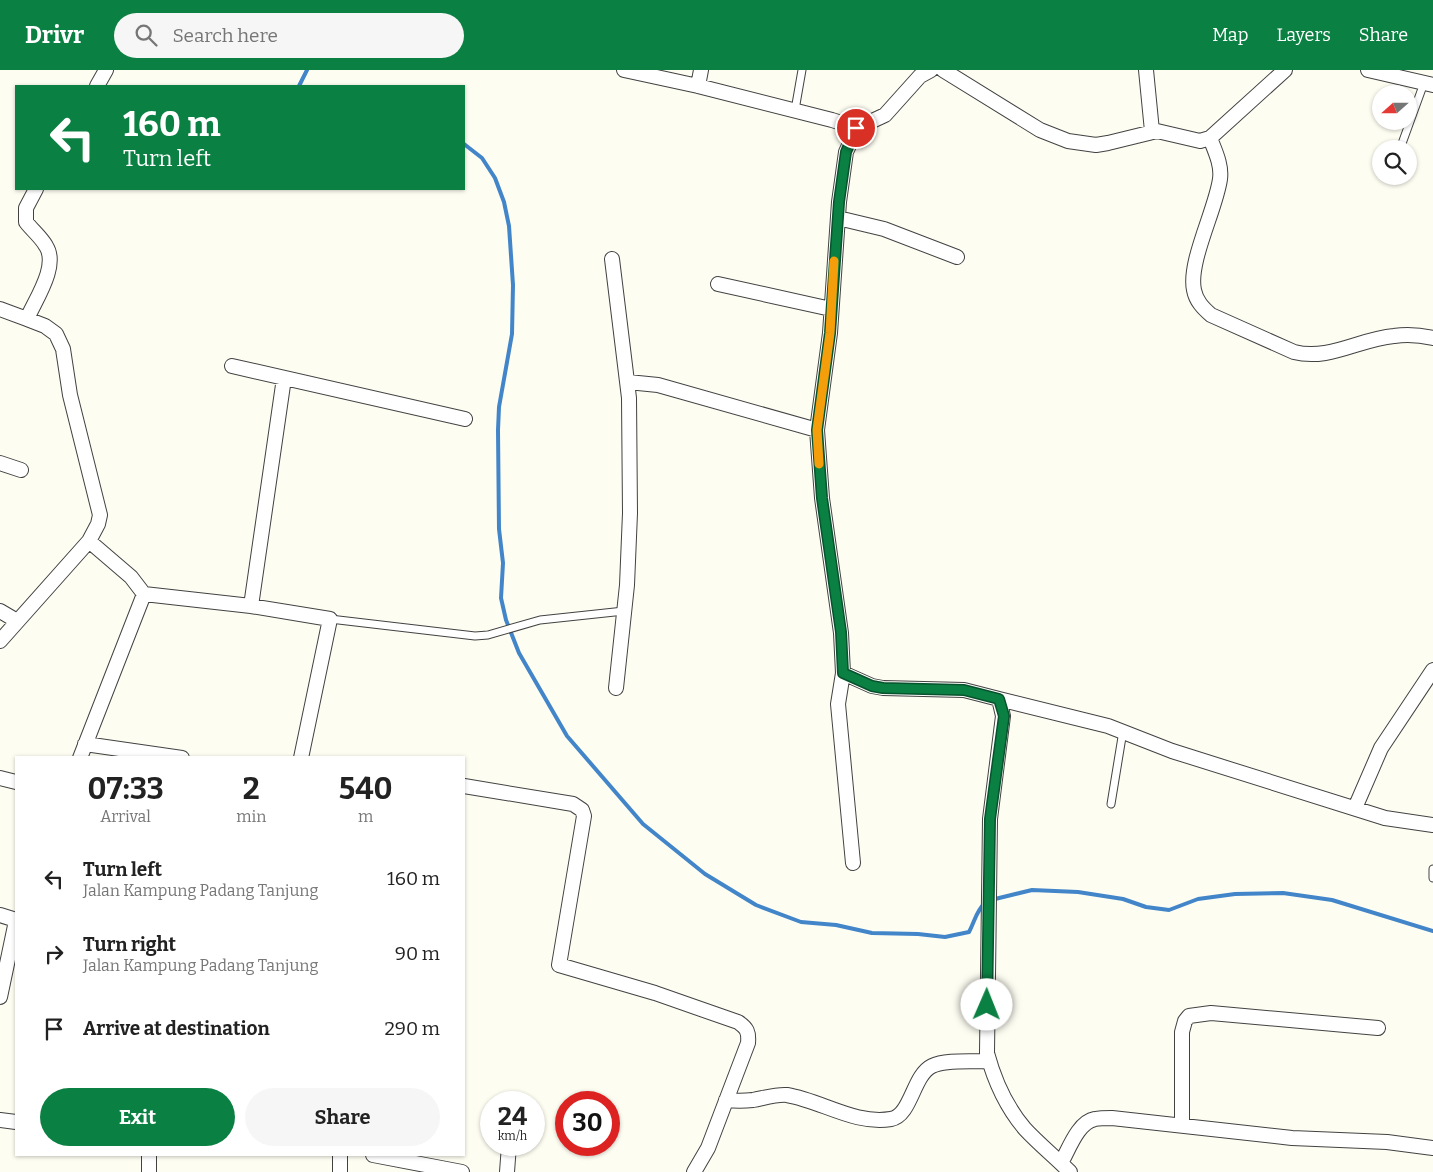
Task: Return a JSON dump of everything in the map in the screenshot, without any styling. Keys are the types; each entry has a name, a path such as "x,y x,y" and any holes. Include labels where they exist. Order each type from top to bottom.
{"street":[{"path":"98,85 106,70"},
{"path":"624,70 795,110 856,128 885,115 920,76 929,70"},
{"path":"698,86 701,70"},
{"path":"943,70 1040,130 1068,142 1096,145 1108,144 1152,131 1200,141 1210,138 1285,70"},
{"path":"1146,70 1152,131"},
{"path":"1368,70 1428,84"},
{"path":"828,119 837,129 846,152"},
{"path":"853,863 838,704 843,673 841,632 821,489 817,430 830,333 838,218 846,152 856,128"},
{"path":"1210,138 1219,163 1220,180 1195,267 1193,289 1202,307 1211,315 1294,352 1306,355 1320,355 1392,336 1408,335 1433,338"},
{"path":"27,319 44,284 49,270 50,259 48,247 26,222 26,208 35,190"},
{"path":"838,218 884,229 957,257"},
{"path":"612,259 628,382 630,513 627,585 616,688"},
{"path":"718,284 831,309"},
{"path":"0,309 45,326 56,334 63,349 70,395 100,515 98,524 89,541 0,641"},
{"path":"232,366 465,419"},
{"path":"251,606 284,378"},
{"path":"628,382 658,385 817,430"},
{"path":"0,463 21,470"},
{"path":"89,541 131,576 144,594 251,606 330,619 301,756"},
{"path":"81,756 144,594"},
{"path":"0,611 17,621"},
{"path":"1356,808 1381,748 1433,670"},
{"path":"843,673 872,686 883,688 964,690 999,699 1123,731 1172,751 1385,818 1433,825"},
{"path":"999,699 1004,716 990,819 987,1053 1014,1115 1026,1130 1066,1167 1080,1129 1094,1119 1112,1118 1292,1138 1387,1142 1433,1148"},
{"path":"85,744 168,756"},
{"path":"0,778 15,782"},
{"path":"465,786 573,804 582,810 584,816 559,966 654,993 738,1022 746,1027 749,1034 748,1043 708,1148 694,1172"},
{"path":"0,915 15,920"},
{"path":"0,997 15,925"},
{"path":"1182,1125 1182,1032 1185,1021 1189,1016 1211,1013 1378,1028"},
{"path":"726,1100 751,1100 785,1095 803,1099 857,1118 893,1119 903,1112 922,1075 930,1067 939,1063 989,1061"},
{"path":"0,1120 15,1122"},
{"path":"149,1156 149,1172"},
{"path":"340,1156 340,1172"},
{"path":"386,1156 399,1157 462,1172"},
{"path":"506,1172 508,1156"}],"lane":[{"path":"795,110 802,70"},
{"path":"1404,140 1428,84"},
{"path":"330,619 475,636 488,635 540,620 624,611"},
{"path":"1111,804 1123,731"},
{"path":"1433,869 1433,878"}],"waterway":[{"path":"300,85 307,70"},
{"path":"465,145 482,158 495,178 504,202 509,226 513,285 512,334 499,407 498,430 499,529 503,563 501,598 506,620 519,653 567,736 643,824 705,874 756,905 801,922 836,925 872,933 918,934 945,937 969,932 985,903"},
{"path":"991,900 1032,890 1078,892 1123,899 1146,907 1169,910 1198,899 1235,894 1283,893 1332,900 1433,931"}],"slow traffic":[{"path":"819,464 817,430 830,333 834,261"}],"route":[{"path":"856,128 846,152 839,202 830,333 817,430 822,498 841,632 843,673 872,686 883,688 964,690 999,699 1004,716 994,778 990,819 987,1005"}]}
